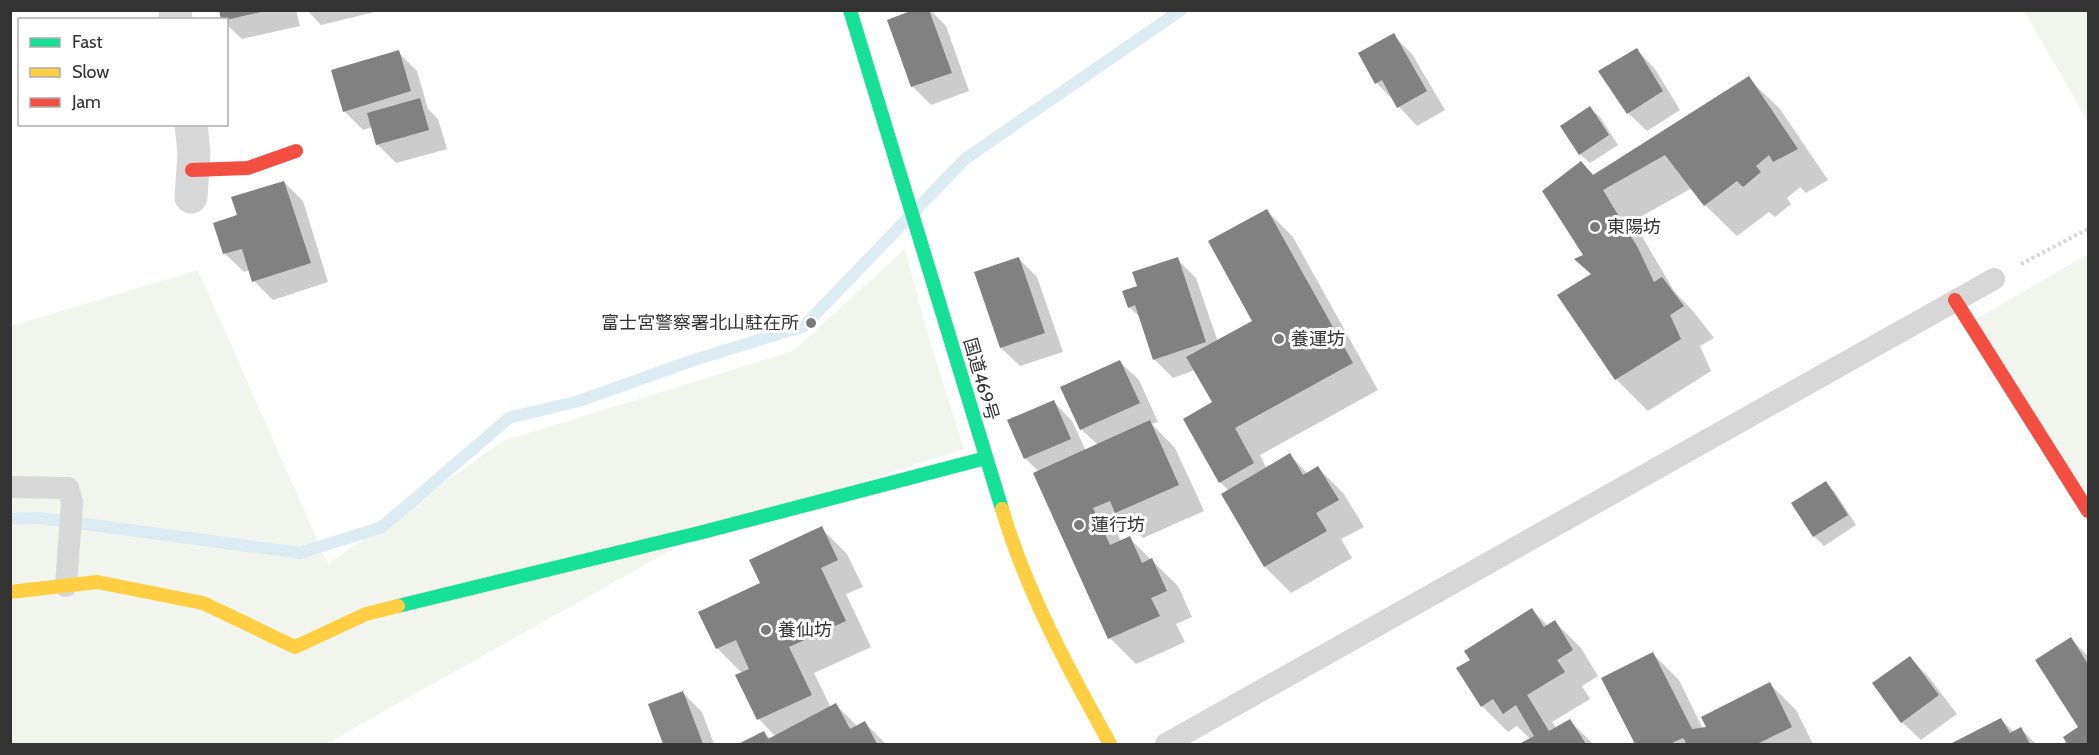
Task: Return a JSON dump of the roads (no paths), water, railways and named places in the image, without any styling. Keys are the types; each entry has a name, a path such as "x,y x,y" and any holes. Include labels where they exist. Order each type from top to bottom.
{"main road":[{"name":"国道469号","path":"850,10 986,458 1030,589 1061,656 1110,744"},
{"path":"191,184 248,168 296,151"},
{"path":"1955,300 2088,511"},
{"path":"10,592 66,576 203,603 295,647 366,614 702,532 986,458"}],"street":[{"path":"191,126 194,153 191,184"}],"lane":[{"path":"1166,744 1994,279"},
{"path":"10,487 68,488 72,502 66,576"}],"waterway":[{"path":"10,519 40,518 300,553 382,527 509,418 579,401 691,361 804,326 965,159 1181,10"}],"place":[{"name":"東陽坊","path":"1595,227"},
{"name":"富士宮警察署北山駐在所","path":"811,323"},
{"name":"養運坊","path":"1279,339"},
{"name":"蓮行坊","path":"1079,525"},
{"name":"養仙坊","path":"766,630"}]}
